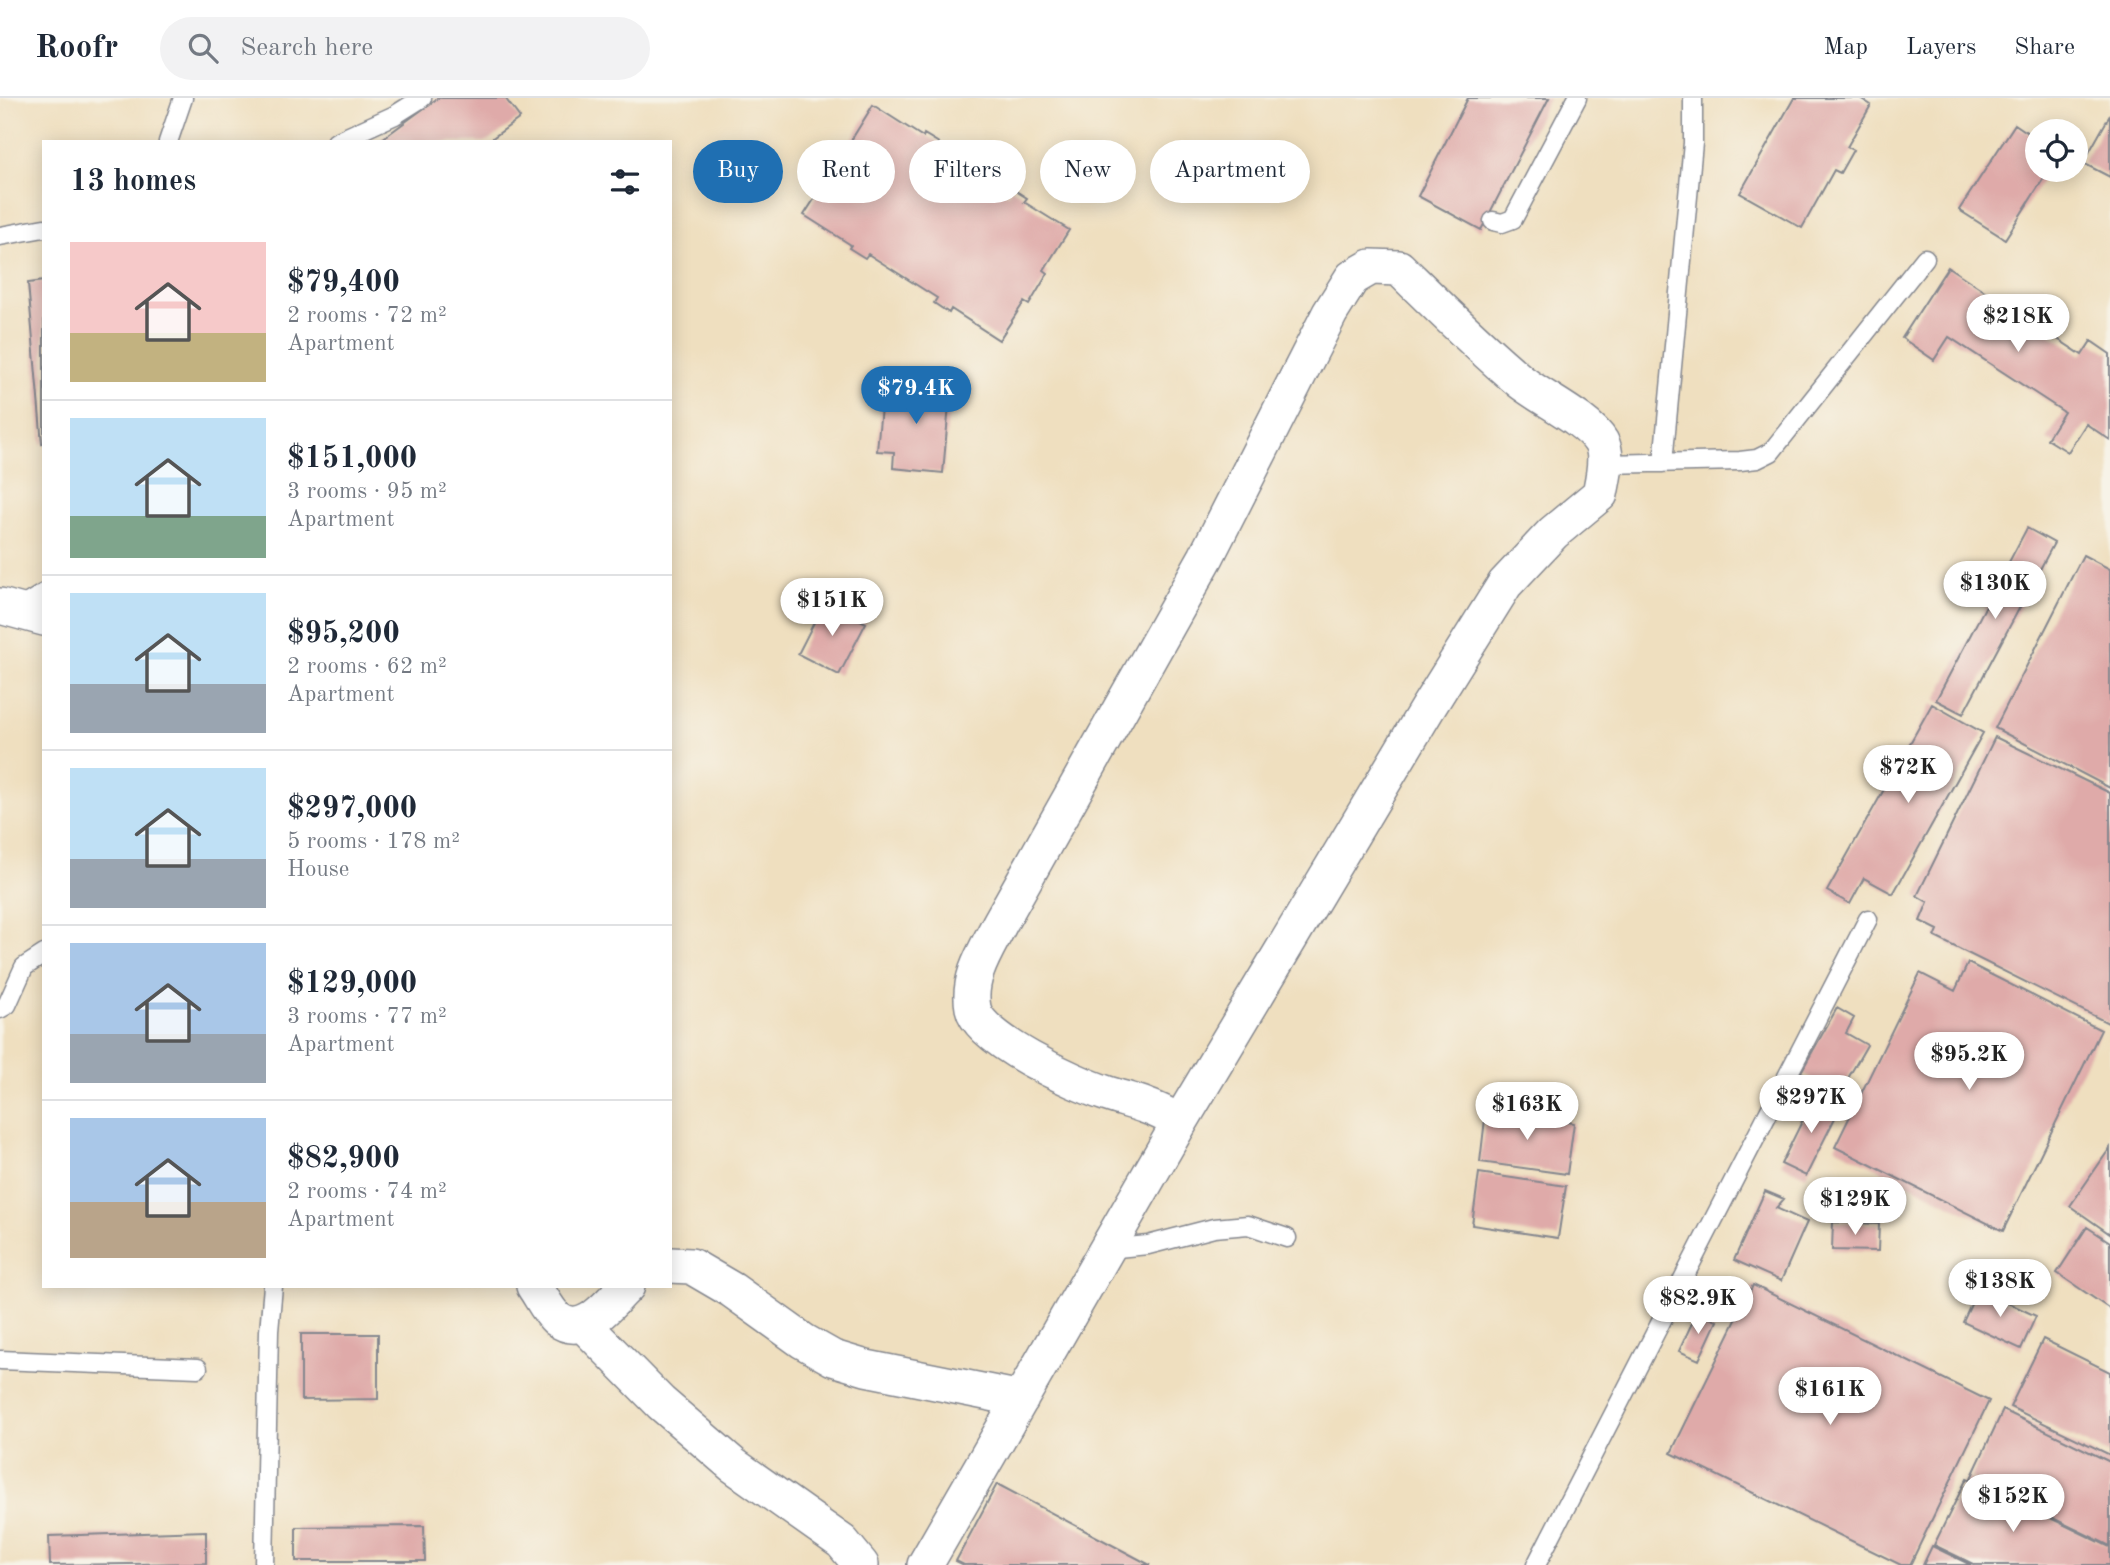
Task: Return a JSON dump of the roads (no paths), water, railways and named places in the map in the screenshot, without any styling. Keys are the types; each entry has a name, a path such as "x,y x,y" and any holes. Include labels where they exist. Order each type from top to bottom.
{"street":[{"path":"925,1565 1180,1122 1427,709 1505,584 1553,533 1600,494 1605,464 1601,443 1586,427 1522,382 1471,338 1399,268 1371,268 1352,278 1330,313 1206,556 1000,923 976,971 972,995 973,1011 995,1038 1055,1072 1103,1093 1147,1106 1180,1122"},
{"path":"672,1265 691,1266 732,1290 803,1341 833,1358 866,1368 1021,1399"},
{"path":"535,1288 557,1318 569,1324 583,1324 596,1319 625,1288"},
{"path":"583,1324 661,1403 733,1465 842,1542 861,1565"}],"lane":[{"path":"168,140 183,98"},
{"path":"340,140 395,115 422,98"},
{"path":"1493,221 1502,223 1513,219 1577,98"},
{"path":"1663,463 1693,143 1693,98"},
{"path":"0,236 42,228"},
{"path":"1605,464 1741,461 1757,459 1771,452 1925,258"},
{"path":"1535,1565 1868,919"},
{"path":"0,1009 7,1005 24,967 42,955"},
{"path":"1107,1249 1148,1245 1213,1228 1248,1225 1287,1238"},
{"path":"264,1565 269,1331 273,1288"},
{"path":"0,1360 198,1368"}]}
